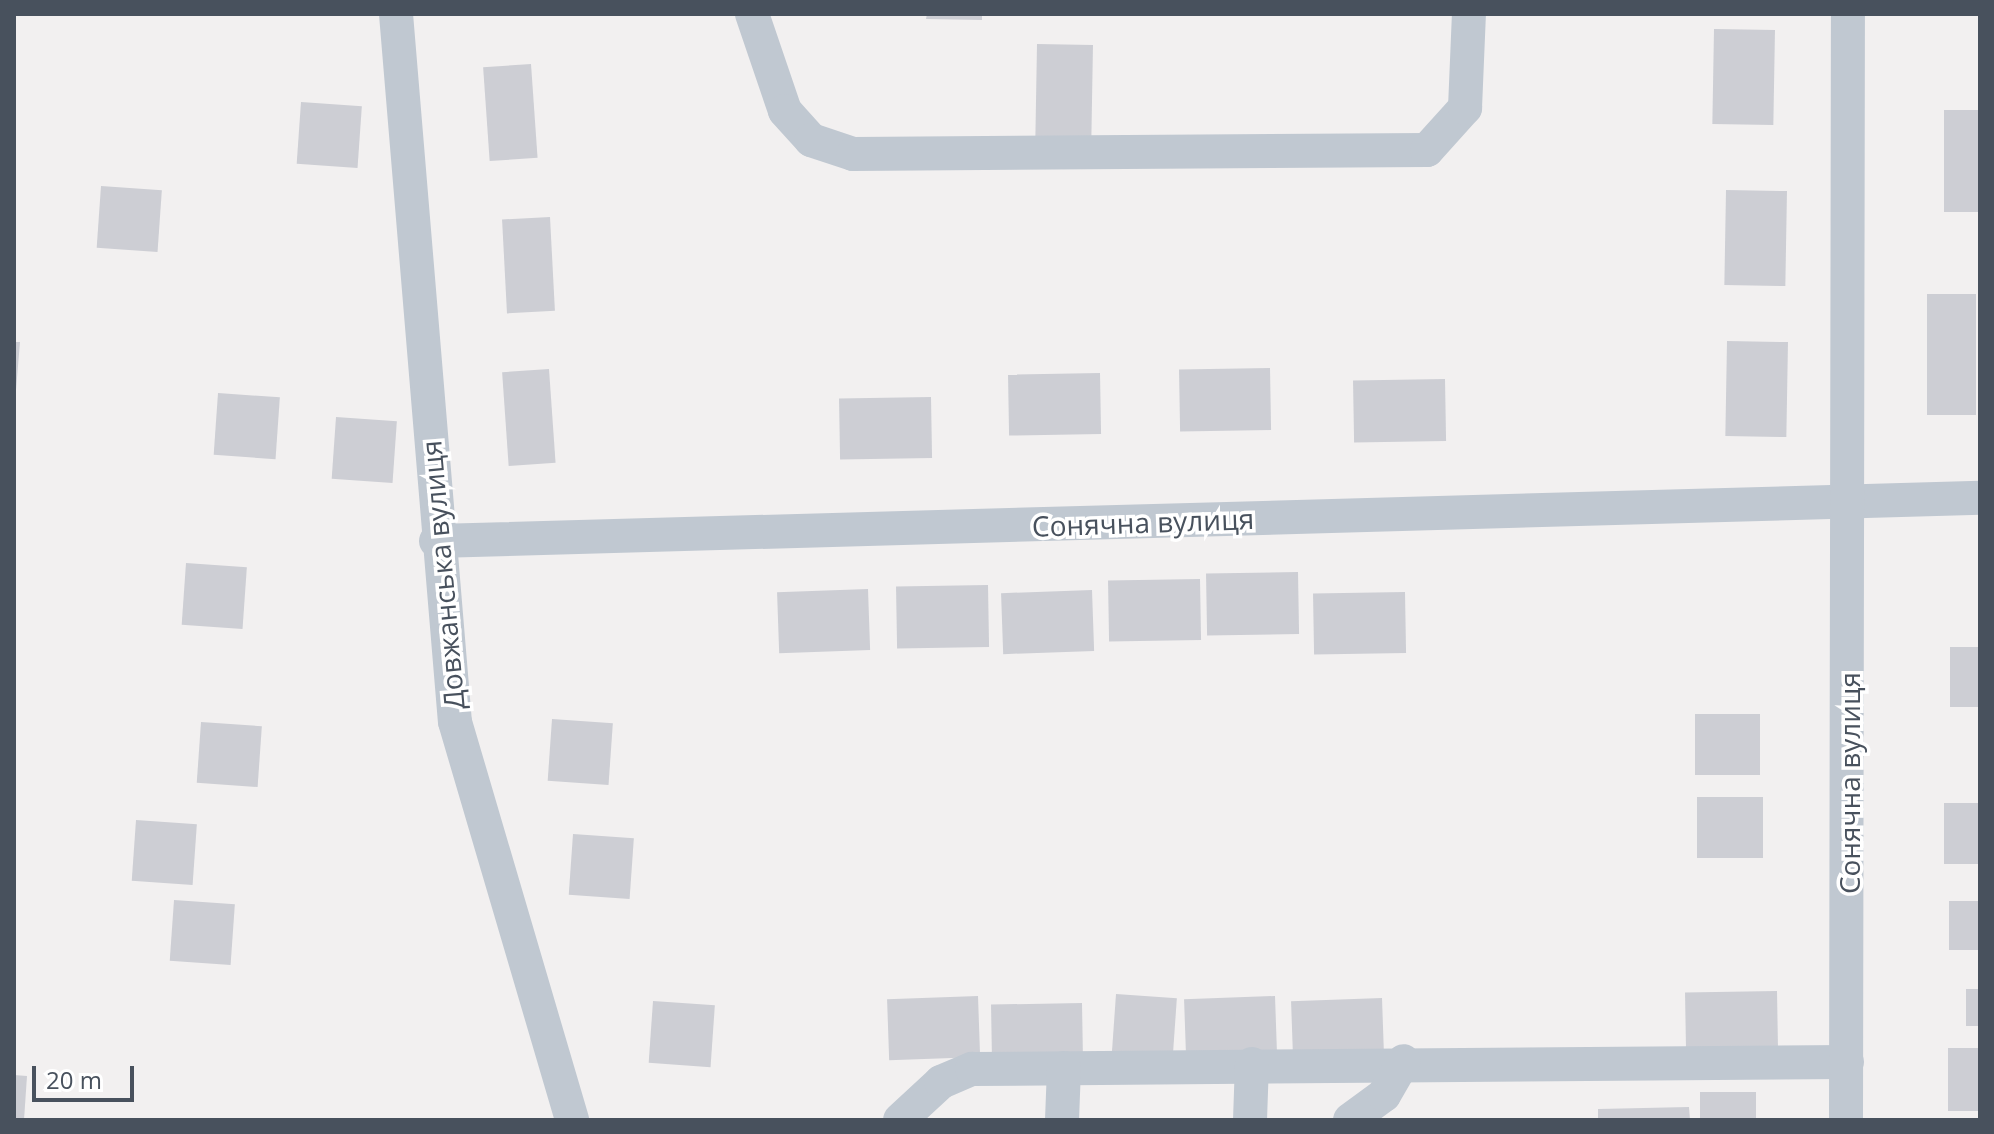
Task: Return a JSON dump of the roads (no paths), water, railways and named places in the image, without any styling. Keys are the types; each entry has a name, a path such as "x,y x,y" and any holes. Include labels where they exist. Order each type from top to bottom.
{"street":[{"name":"Довжанська вулиця","path":"396,14 413,159 436,541 455,722 572,1120"},
{"path":"752,14 785,111 811,140 853,154 1427,150 1465,108 1469,14"},
{"name":"Сонячна вулиця","path":"1846,1120 1851,503 1848,14"},
{"path":"1851,503 1980,498"},
{"name":"Сонячна вулиця","path":"436,541 1851,503"},
{"path":"1350,1120 1384,1095 1404,1061"},
{"path":"900,1120 941,1082 972,1069 1404,1061 1847,1062"},
{"path":"1250,1120 1252,1064"},
{"path":"1062,1120 1064,1068"}]}
